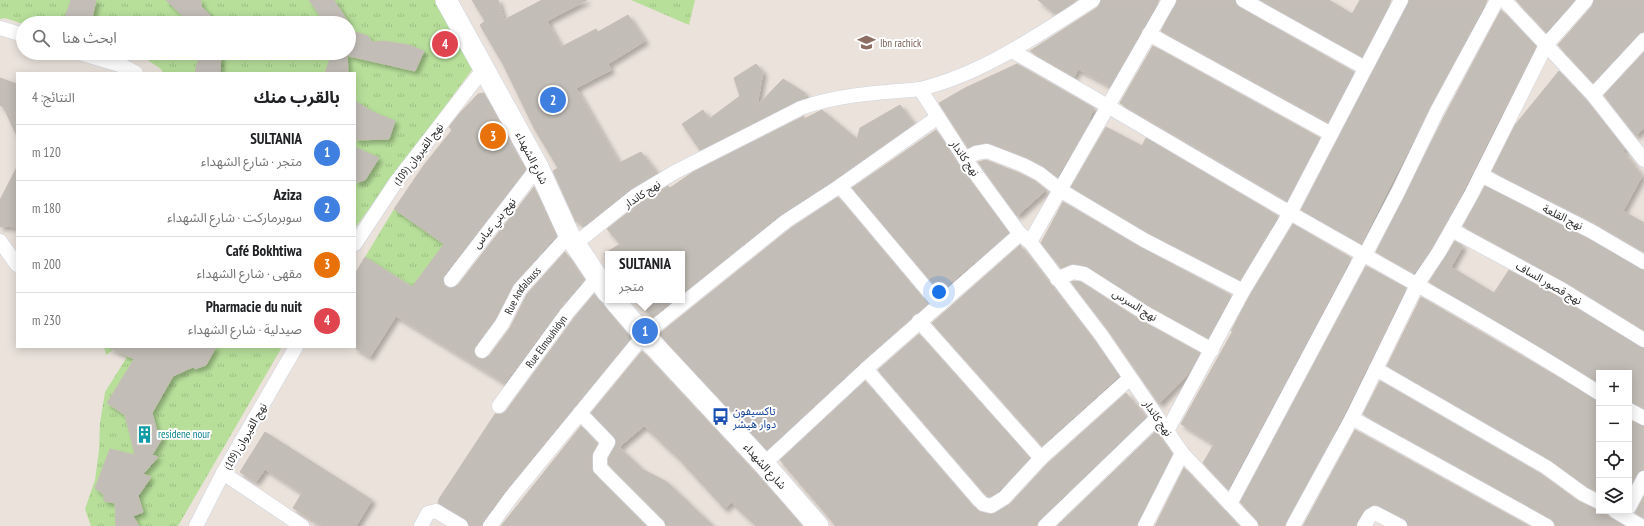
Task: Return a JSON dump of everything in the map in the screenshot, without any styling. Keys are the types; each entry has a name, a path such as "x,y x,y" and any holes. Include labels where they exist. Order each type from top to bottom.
{"street":[{"name":"شارع الشهداء","path":"446,0 485,67 538,167 572,239 602,286"},
{"path":"920,89 944,84 1012,51 1093,0"},
{"path":"764,464 919,321 1025,238 1060,190 1169,0"},
{"path":"1243,0 1365,68"},
{"path":"1167,431 1243,291 1290,213 1401,0"},
{"path":"1230,504 1398,192 1437,111 1497,0"},
{"path":"1504,0 1593,95 1642,151"},
{"path":"1293,526 1352,418 1418,283 1452,230 1481,175 1546,45 1586,0"},
{"path":"0,28 16,33"},
{"path":"1150,34 1331,134"},
{"path":"1593,95 1644,40"},
{"path":"1012,51 1109,106 1290,213 1418,283 1554,364 1596,391"},
{"path":"103,60 123,66 134,72"},
{"name":"نهج القيروان (109)","path":"356,242 396,182 485,67"},
{"name":"نهج كاندار","path":"572,239 635,196 675,172 801,108 821,101 849,96 920,89 965,159 1101,335 1182,453 1251,526"},
{"path":"685,302 786,221 840,186 938,117"},
{"path":"965,159 982,151 991,151 1040,174 1060,190 1144,240 1243,291"},
{"name":"نهج بني عباس","path":"451,280 538,167"},
{"name":"نهج القلعة","path":"1481,175 1591,231 1644,262"},
{"path":"840,186 940,305"},
{"name":"نهج قصور الساف","path":"1452,230 1561,289 1644,340"},
{"name":"Rue Andalouss","path":"482,351 502,324 520,289 572,239"},
{"path":"0,241 16,263"},
{"name":"نهج السرس","path":"1057,278 1073,272 1084,274 1212,350"},
{"name":"Rue Elmouhidyn","path":"499,406 567,313 602,286"},
{"name":"شارع الشهداء","path":"617,303 644,335 764,464 818,526"},
{"path":"490,526 512,496 644,335 684,303"},
{"path":"919,321 1041,458"},
{"name":"نهج القيروان (109)","path":"196,526 223,473 295,348"},
{"path":"866,369 978,499 987,506 991,506 999,502 1041,458 1130,378"},
{"path":"1376,369 1546,467 1583,494 1596,500"},
{"path":"1632,412 1644,418"},
{"path":"580,413 608,442 599,460 600,468 658,526"},
{"path":"1045,526 1157,418"},
{"path":"1352,418 1547,526"},
{"path":"1145,526 1182,453"},
{"path":"223,473 302,526"},
{"path":"1632,498 1644,478"},
{"path":"421,526 428,513 433,511 440,512 461,526"},
{"path":"1364,526 1368,517 1375,513 1400,526"},
{"path":"1622,514 1641,526"}],"green space":[{"path":"0,0 439,0 477,63 356,227 356,72 162,72 161,69 148,60 356,60 356,16 16,16 16,22 5,18 0,19"},
{"path":"631,0 695,0 689,25"},
{"path":"394,209 444,244 426,269 445,282 434,300 365,257"},
{"name":"residene nour","path":"104,348 281,348 178,526 91,526 85,509 95,480 99,450 100,423 105,392 127,357 113,350 106,355"}],"building":[{"path":"71,0 96,0 93,16 66,16"},
{"path":"166,0 201,0 201,6 211,16 183,16"},
{"path":"309,0 334,0 344,16 320,16"},
{"path":"472,0 498,0 504,20 542,0 587,0 547,21 561,47 596,29 598,32 628,15 645,41 608,64 611,70 576,88 619,163 641,152 657,173 630,189 583,227 579,220 576,222 553,171 558,168 534,128 503,64 480,25 485,21"},
{"path":"1038,0 1077,0 1056,14"},
{"path":"1101,0 1159,0 1110,86 1078,69 1074,77 1030,51 1098,7"},
{"path":"1177,0 1235,0 1239,7 1354,72 1328,122 1161,31"},
{"path":"1260,0 1329,0 1352,14 1360,0 1391,0 1362,57"},
{"path":"1409,0 1487,0 1430,107 1361,244 1301,210"},
{"path":"1516,0 1575,0 1546,32"},
{"path":"1594,0 1644,0 1644,32 1638,34 1593,83 1558,45 1592,6"},
{"path":"1501,10 1536,46 1463,191 1432,248 1414,273 1376,252 1445,115"},
{"path":"356,32 368,36 372,42 383,41 409,45 424,51 415,71 356,58"},
{"path":"1153,46 1320,138 1287,201 1120,103"},
{"path":"1644,52 1644,127 1636,136 1604,95"},
{"path":"198,60 221,60 220,72 195,72"},
{"path":"330,60 347,60 348,72 325,72"},
{"path":"756,64 763,72 757,106 783,79 805,93 805,98 700,150 682,124 703,110 709,119 740,96 734,78"},
{"path":"1017,64 1094,108 1089,119 1091,120 1057,177 1027,157 990,143 974,145 968,148 939,103 965,88"},
{"path":"1559,71 1587,101 1625,149 1623,151 1642,176 1623,211 1644,223 1644,252 1595,223 1492,171 1515,125"},
{"path":"0,78 16,84 16,134 4,108 0,105"},
{"path":"484,93 510,144 526,169 444,275 443,284 450,288 458,285 534,187 556,236 513,285 495,320 475,346 474,355 481,359 489,356 510,328 527,294 565,252 584,280 560,308 505,383 396,316 370,357 355,348 356,272 365,257 412,287 444,244 394,209 424,165 452,130 449,127 478,94"},
{"path":"356,102 373,112 395,121 389,139 356,140"},
{"path":"900,105 914,124 835,179 781,214 685,292 685,251 609,251 620,244 607,229 640,203 668,186 670,188 693,172 804,116 804,119 822,110 857,139 860,128"},
{"path":"1106,127 1142,146 1146,138 1278,216 1240,280 1148,233 1071,187"},
{"path":"936,130 958,164 1009,233 940,292 852,188"},
{"path":"356,147 379,158 365,180 356,183"},
{"path":"986,160 1035,181 1046,190 1017,216 978,162"},
{"path":"16,169 16,228 9,226 0,227 0,200"},
{"path":"1485,186 1587,238 1644,270 1644,330 1565,282 1463,226"},
{"path":"838,197 928,304 860,363 767,450 659,334 791,228"},
{"path":"1063,202 1140,247 1231,295 1208,338 1149,306 1088,267 1074,264 1061,268 1041,243"},
{"path":"1293,224 1351,258 1228,489 1203,463 1214,444 1181,424 1234,329 1231,331 1250,295"},
{"path":"1455,241 1463,246 1451,267 1494,293 1509,270 1557,296 1644,348 1644,408 1632,403 1632,370 1596,370 1596,381 1429,282"},
{"path":"1020,245 1094,340 1119,376 1042,446 932,323"},
{"path":"1366,266 1406,288 1344,414 1285,526 1259,526 1257,520 1240,502"},
{"path":"1071,282 1081,282 1140,320 1200,353 1188,374 1159,404 1108,330"},
{"path":"594,294 631,338 505,491 483,521 482,526 469,526 465,519 438,503 439,499 495,414 502,414 506,411 574,318"},
{"path":"1421,297 1596,399 1596,491 1587,487 1550,460 1387,366"},
{"path":"639,303 670,303 653,317"},
{"path":"919,334 1030,458 999,491 990,497 984,493 878,370"},
{"name":"residene nour","path":"109,348 215,348 206,365 195,369 193,367 173,376 152,413 157,431 163,437 152,455 158,457 143,474 151,477 138,496 143,512 133,516 139,526 116,526 115,503 104,501 104,495 95,488 110,449 135,455 125,415 107,403 134,359"},
{"path":"642,351 755,472 802,526 756,526 731,502 725,509 680,460 644,426 619,447 642,469 667,482 713,526 666,526 664,520 608,464 608,458 615,446 616,440 591,413"},
{"path":"865,381 972,505 981,512 989,514 995,513 1010,504 1047,464 1126,393 1146,417 1039,520 1037,526 836,526 780,460"},
{"path":"1380,381 1541,474 1578,501 1596,509 1596,514 1606,514 1624,526 1555,526 1551,519 1363,414"},
{"path":"1632,421 1644,426 1644,470 1637,474 1632,483"},
{"path":"581,426 597,443 592,456 592,468 594,474 646,526 501,526"},
{"path":"1355,430 1529,526 1408,526 1404,518 1375,505 1363,511 1356,526 1303,526"},
{"path":"1156,431 1172,454 1137,526 1057,526"},
{"path":"265,432 372,500 356,526 322,526 293,508 302,493 265,469 256,482 240,472"},
{"path":"1184,468 1223,509 1239,526 1155,526"},
{"path":"1644,496 1644,518 1635,513"}],"place":[{"name":"Ibn rachick","path":"867,43"},
{"name":"Pharmacie du nuit","path":"445,44"},
{"name":"Aziza","path":"553,100"},
{"name":"Café Bokhtiwa","path":"493,136"},
{"name":"SULTANIA","path":"645,331"},
{"name":"تاكسيفون دوار هيشر","path":"720,417"},
{"name":"residene nour","path":"145,434"}]}
